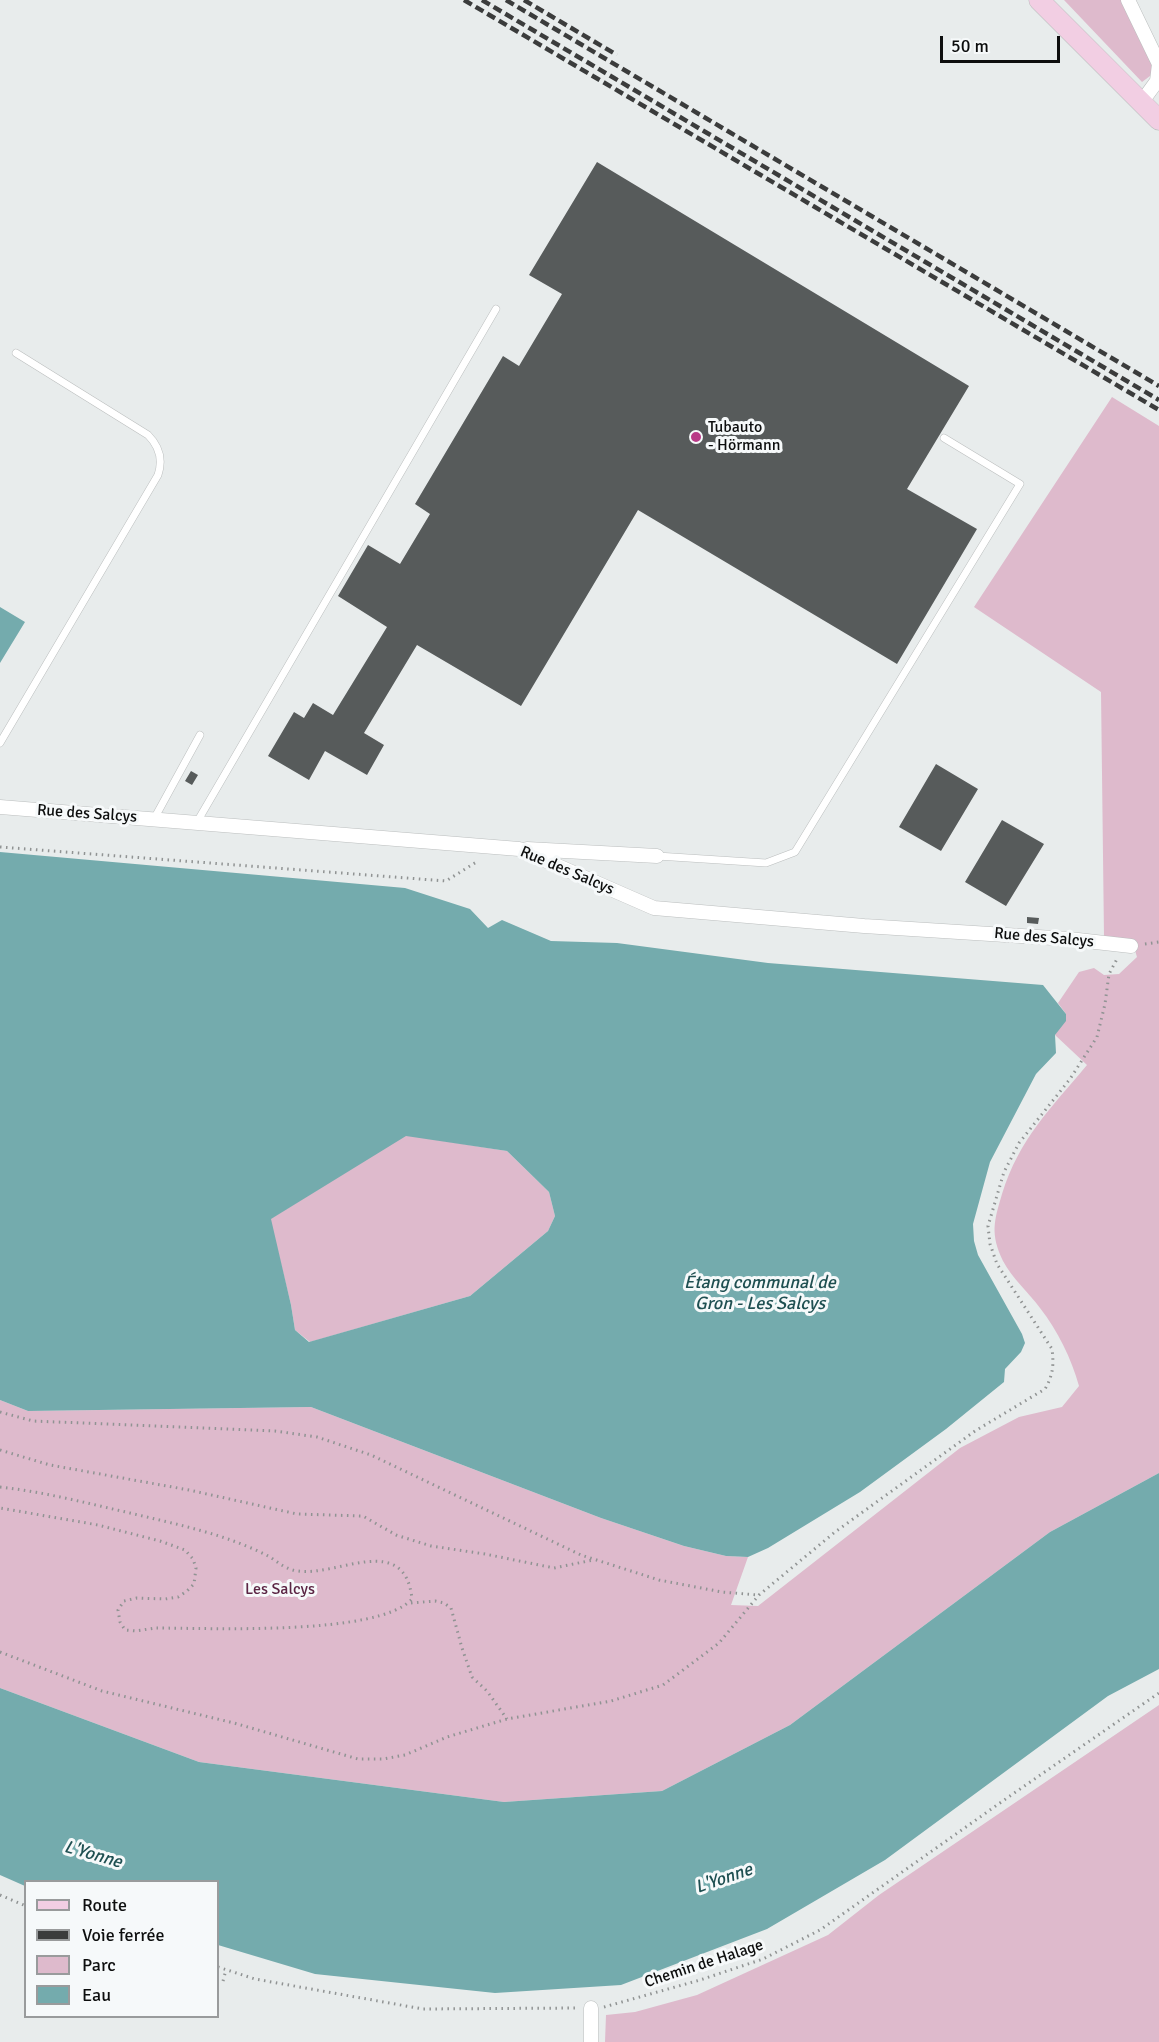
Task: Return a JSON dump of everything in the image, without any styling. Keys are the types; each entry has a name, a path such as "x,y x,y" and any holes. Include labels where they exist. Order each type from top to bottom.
{"main road":[{"path":"1039,0 1159,120"}],"street":[{"path":"1128,0 1158,64 1157,81 1141,103"},
{"name":"Rue des Salcys","path":"0,807 519,849 654,908 864,926 1069,939 1131,946"},
{"path":"519,849 657,856"},
{"path":"591,2008 591,2042"}],"lane":[{"path":"197,822 496,309"},
{"path":"0,743 158,476 161,465 160,453 155,442 148,435 16,353"},
{"path":"657,856 766,863 795,852 1020,484 944,438"},
{"path":"154,819 200,735"}],"path":[{"path":"0,846 446,881 500,847"},
{"path":"0,1652 102,1691 234,1723 358,1759 383,1759 405,1755 447,1737 507,1719 611,1701 663,1685 719,1643 759,1595 835,1532 975,1431 1045,1389 1054,1364 1052,1349 997,1264 990,1244 988,1226 1004,1172 1019,1143 1070,1079 1097,1038 1109,974 1118,957 1131,946"},
{"path":"0,1412 33,1420 274,1431 317,1437 371,1455 594,1559 659,1580 722,1592 759,1595"},
{"path":"0,1450 50,1465 189,1490 297,1514 363,1516 396,1535 431,1546 554,1568 594,1559"},
{"path":"0,1487 101,1506 192,1527 249,1547 280,1565 298,1571 384,1562 398,1568 409,1580 412,1599 406,1607 395,1612 356,1621 306,1627 125,1630 120,1622 118,1610 124,1601 137,1598 178,1597 194,1584 196,1568 193,1559 185,1550 98,1525 0,1508"},
{"path":"409,1603 435,1601 452,1608 472,1677 487,1691 507,1719"},
{"name":"Chemin de Halage","path":"219,1967 255,1979 423,2009 607,2007 763,1959 820,1930 1159,1694"},
{"path":"0,1895 24,1905"},
{"path":"223,1982 226,1970"}],"green space":[{"path":"1064,0 1127,0 1158,70 1142,82"},
{"name":"Les Salcys","path":"1112,397 1159,426 1159,1473 1050,1532 790,1725 662,1791 504,1802 199,1762 0,1688 0,1400 28,1411 311,1407 601,1518 684,1546 726,1556 748,1557 731,1605 758,1606 960,1448 1019,1417 1062,1407 1079,1386 1076,1376 1053,1326 1003,1261 996,1243 995,1220 1009,1174 1027,1140 1087,1065 1055,1035 1066,1014 1058,1003 1079,972 1094,968 1104,975 1119,974 1137,957 1132,940 1104,937 1101,692 974,607"},
{"path":"406,1135 507,1151 549,1192 555,1216 548,1231 470,1296 310,1342 295,1330 270,1219"},
{"path":"1159,1705 1159,2042 605,2042 606,2015 635,2012 697,1995 828,1935 879,1895"}],"water":[{"path":"0,607 25,622 0,663"},
{"name":"Étang communal de Gron - Les Salcys","path":"0,852 405,888 470,909 488,928 502,920 551,941 617,943 768,963 1043,985 1066,1014 1066,1021 1055,1035 1056,1053 1036,1074 990,1162 973,1224 978,1255 1025,1343 1021,1352 1005,1369 1004,1382 946,1429 860,1492 768,1548 748,1557 726,1556 684,1546 601,1518 311,1407 28,1411 0,1400","holes":["406,1136 507,1151 549,1192 555,1216 548,1231 470,1296 309,1342 295,1330 271,1219"]},
{"name":"L'Yonne","path":"1159,1473 1159,1669 1108,1696 885,1860 767,1929 621,1985 495,1993 315,1974 219,1945 219,1880 24,1880 24,1886 0,1875 0,1688 199,1762 504,1802 662,1791 790,1725 1050,1532"}],"building":[{"name":"Tubauto - Hörmann","path":"597,162 969,386 907,489 977,529 897,664 638,510 521,706 417,645 364,733 384,745 367,775 325,751 309,780 268,756 294,712 304,718 313,703 333,715 387,627 338,596 368,545 400,564 430,514 415,504 503,356 519,366 562,294 529,275"},
{"path":"936,764 978,789 941,851 899,827"},
{"path":"191,771 198,775 192,785 185,781"},
{"path":"1002,820 1044,844 1006,906 965,882"},
{"path":"1027,917 1039,918 1038,924 1027,923"}],"railway":[{"path":"464,0 1159,410"},
{"path":"482,0 1159,400"},
{"path":"506,0 1159,386"},
{"path":"524,0 617,55"}],"place":[{"name":"Tubauto - Hörmann","path":"696,437"}]}
